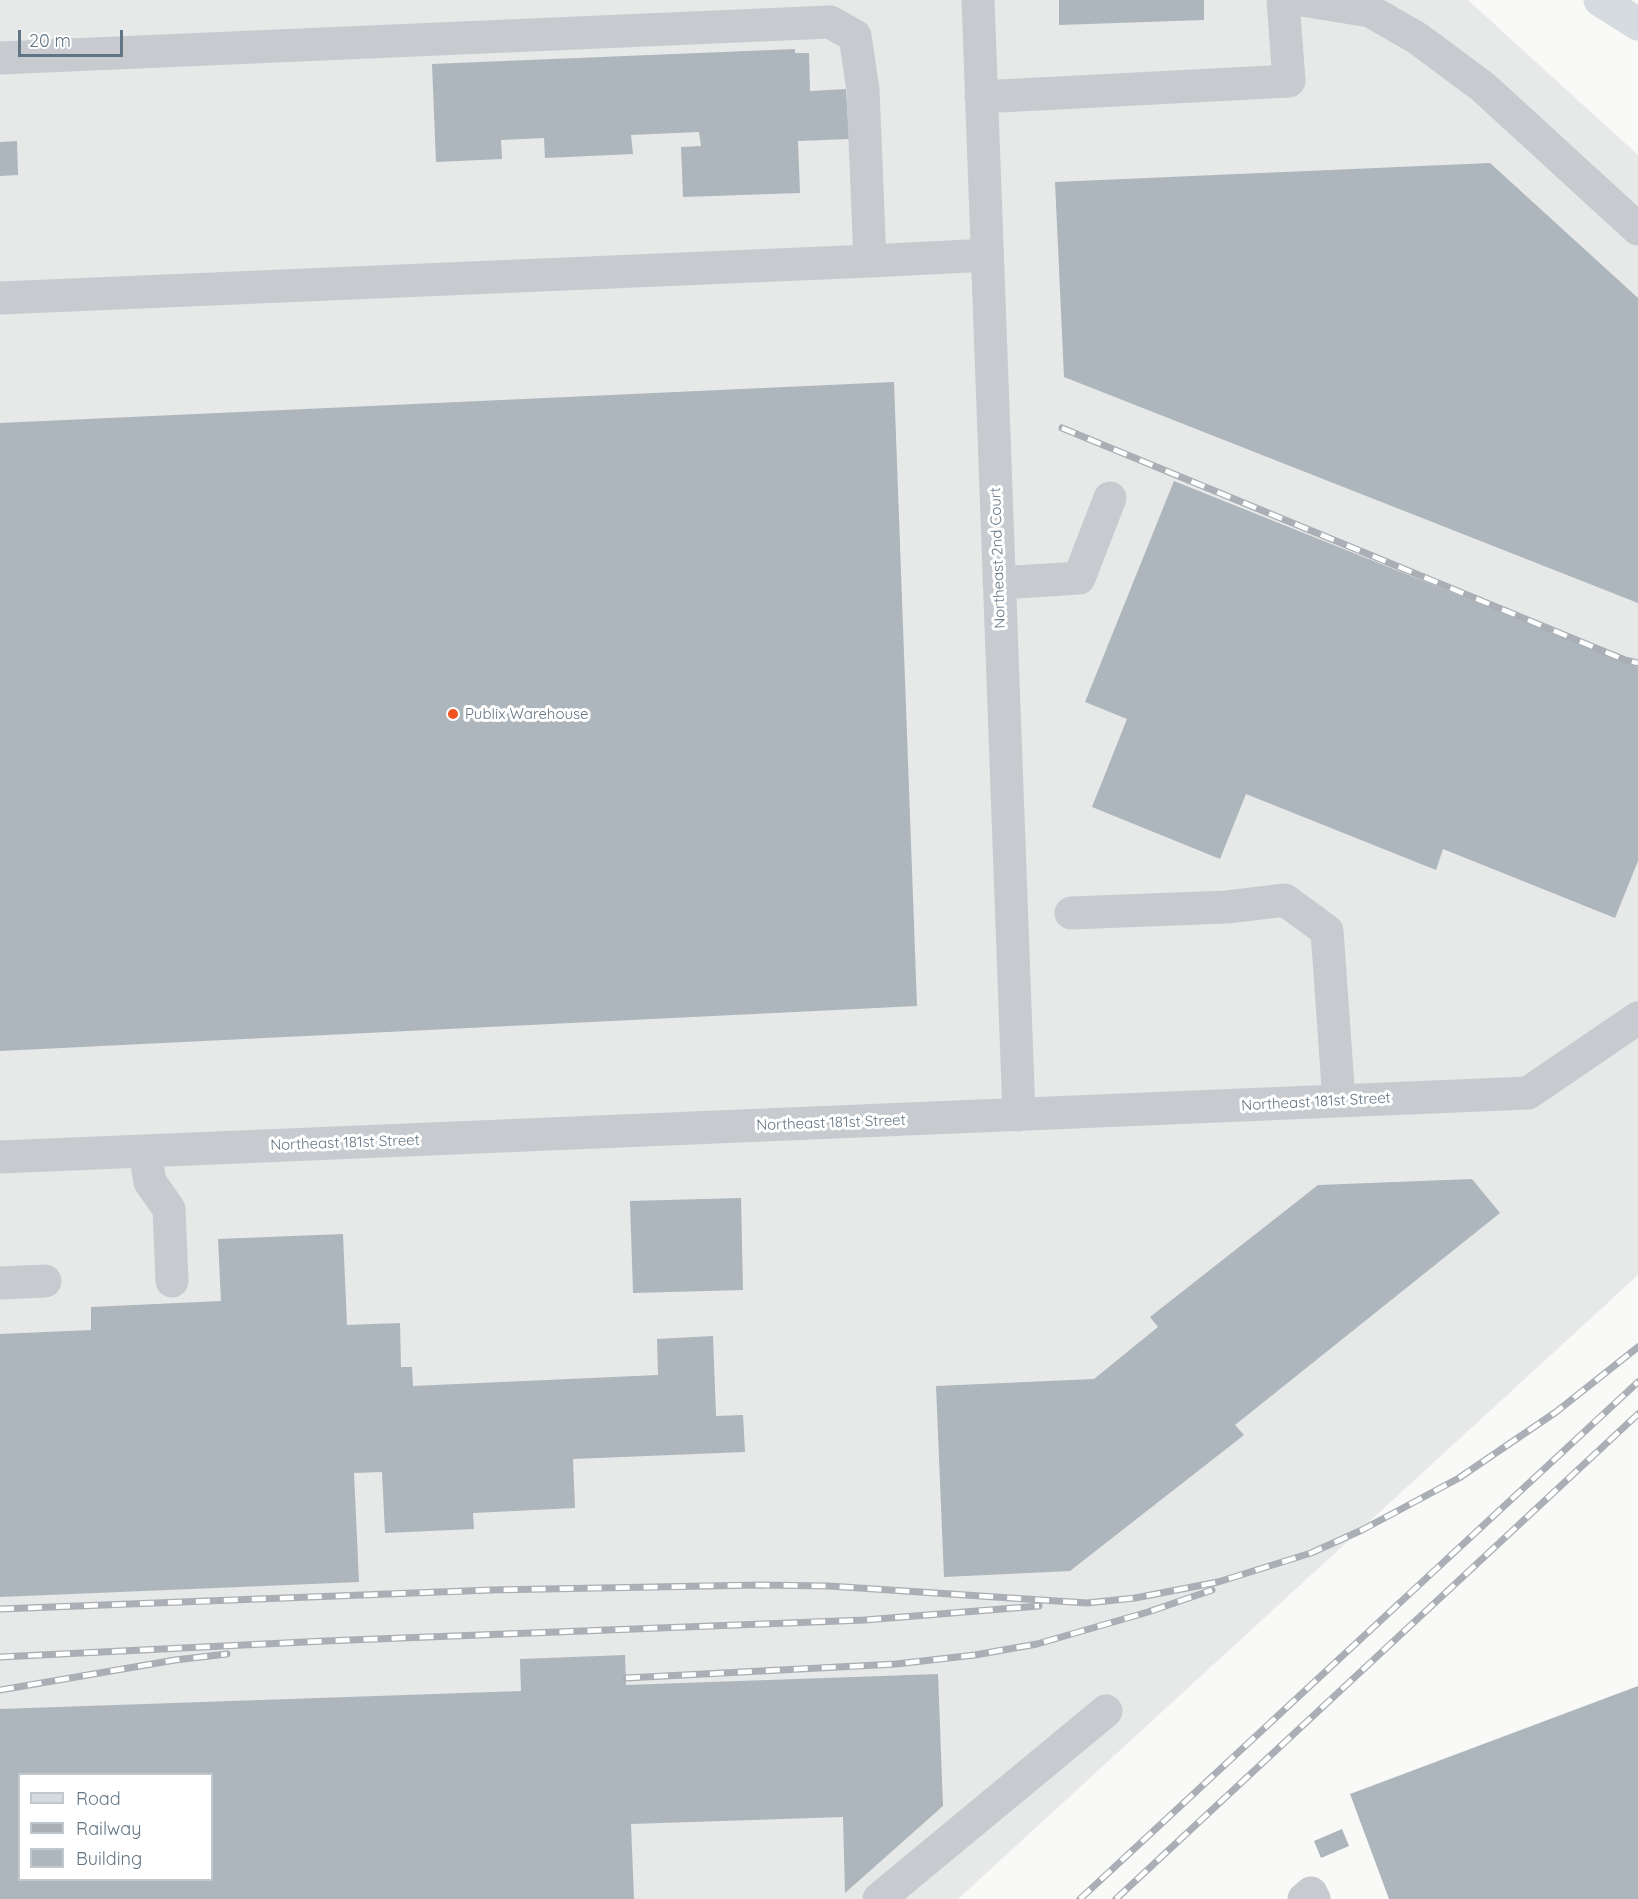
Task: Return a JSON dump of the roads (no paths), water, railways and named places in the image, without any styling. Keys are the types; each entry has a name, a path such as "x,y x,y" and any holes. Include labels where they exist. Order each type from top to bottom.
{"main road":[{"path":"1600,0 1638,24"}],"street":[{"name":"Northeast 2nd Court","path":"978,0 1019,1115"},
{"path":"981,97 1288,81 1284,0"},
{"path":"1302,0 1370,11 1417,38 1483,87 1638,229"},
{"path":"0,58 830,22 855,36 863,90 870,261"},
{"path":"0,298 987,255"},
{"path":"999,583 1079,578 1110,498"},
{"path":"1071,913 1227,907 1285,900 1327,932 1339,1101"},
{"name":"Northeast 181st Street","path":"0,1156 1528,1093 1638,1018"},
{"path":"146,1151 150,1182 168,1209 172,1281"},
{"path":"0,1283 45,1281"},
{"path":"879,1899 1107,1711"},
{"path":"1304,1899 1311,1893 1314,1899"}],"railway":[{"path":"1062,428 1625,660 1638,663"},
{"path":"0,1609 491,1590 760,1585 829,1586 1087,1603 1135,1598 1218,1582 1311,1553 1362,1530 1459,1478 1556,1412 1638,1347"},
{"path":"1080,1899 1638,1382"},
{"path":"1116,1899 1638,1414"},
{"path":"626,1678 896,1664 975,1655 1037,1644 1148,1612 1212,1590"},
{"path":"0,1657 325,1641 865,1620 1039,1606"},
{"path":"0,1690 175,1660 227,1654"}],"place":[{"name":"Publix Warehouse","path":"453,714"}]}
